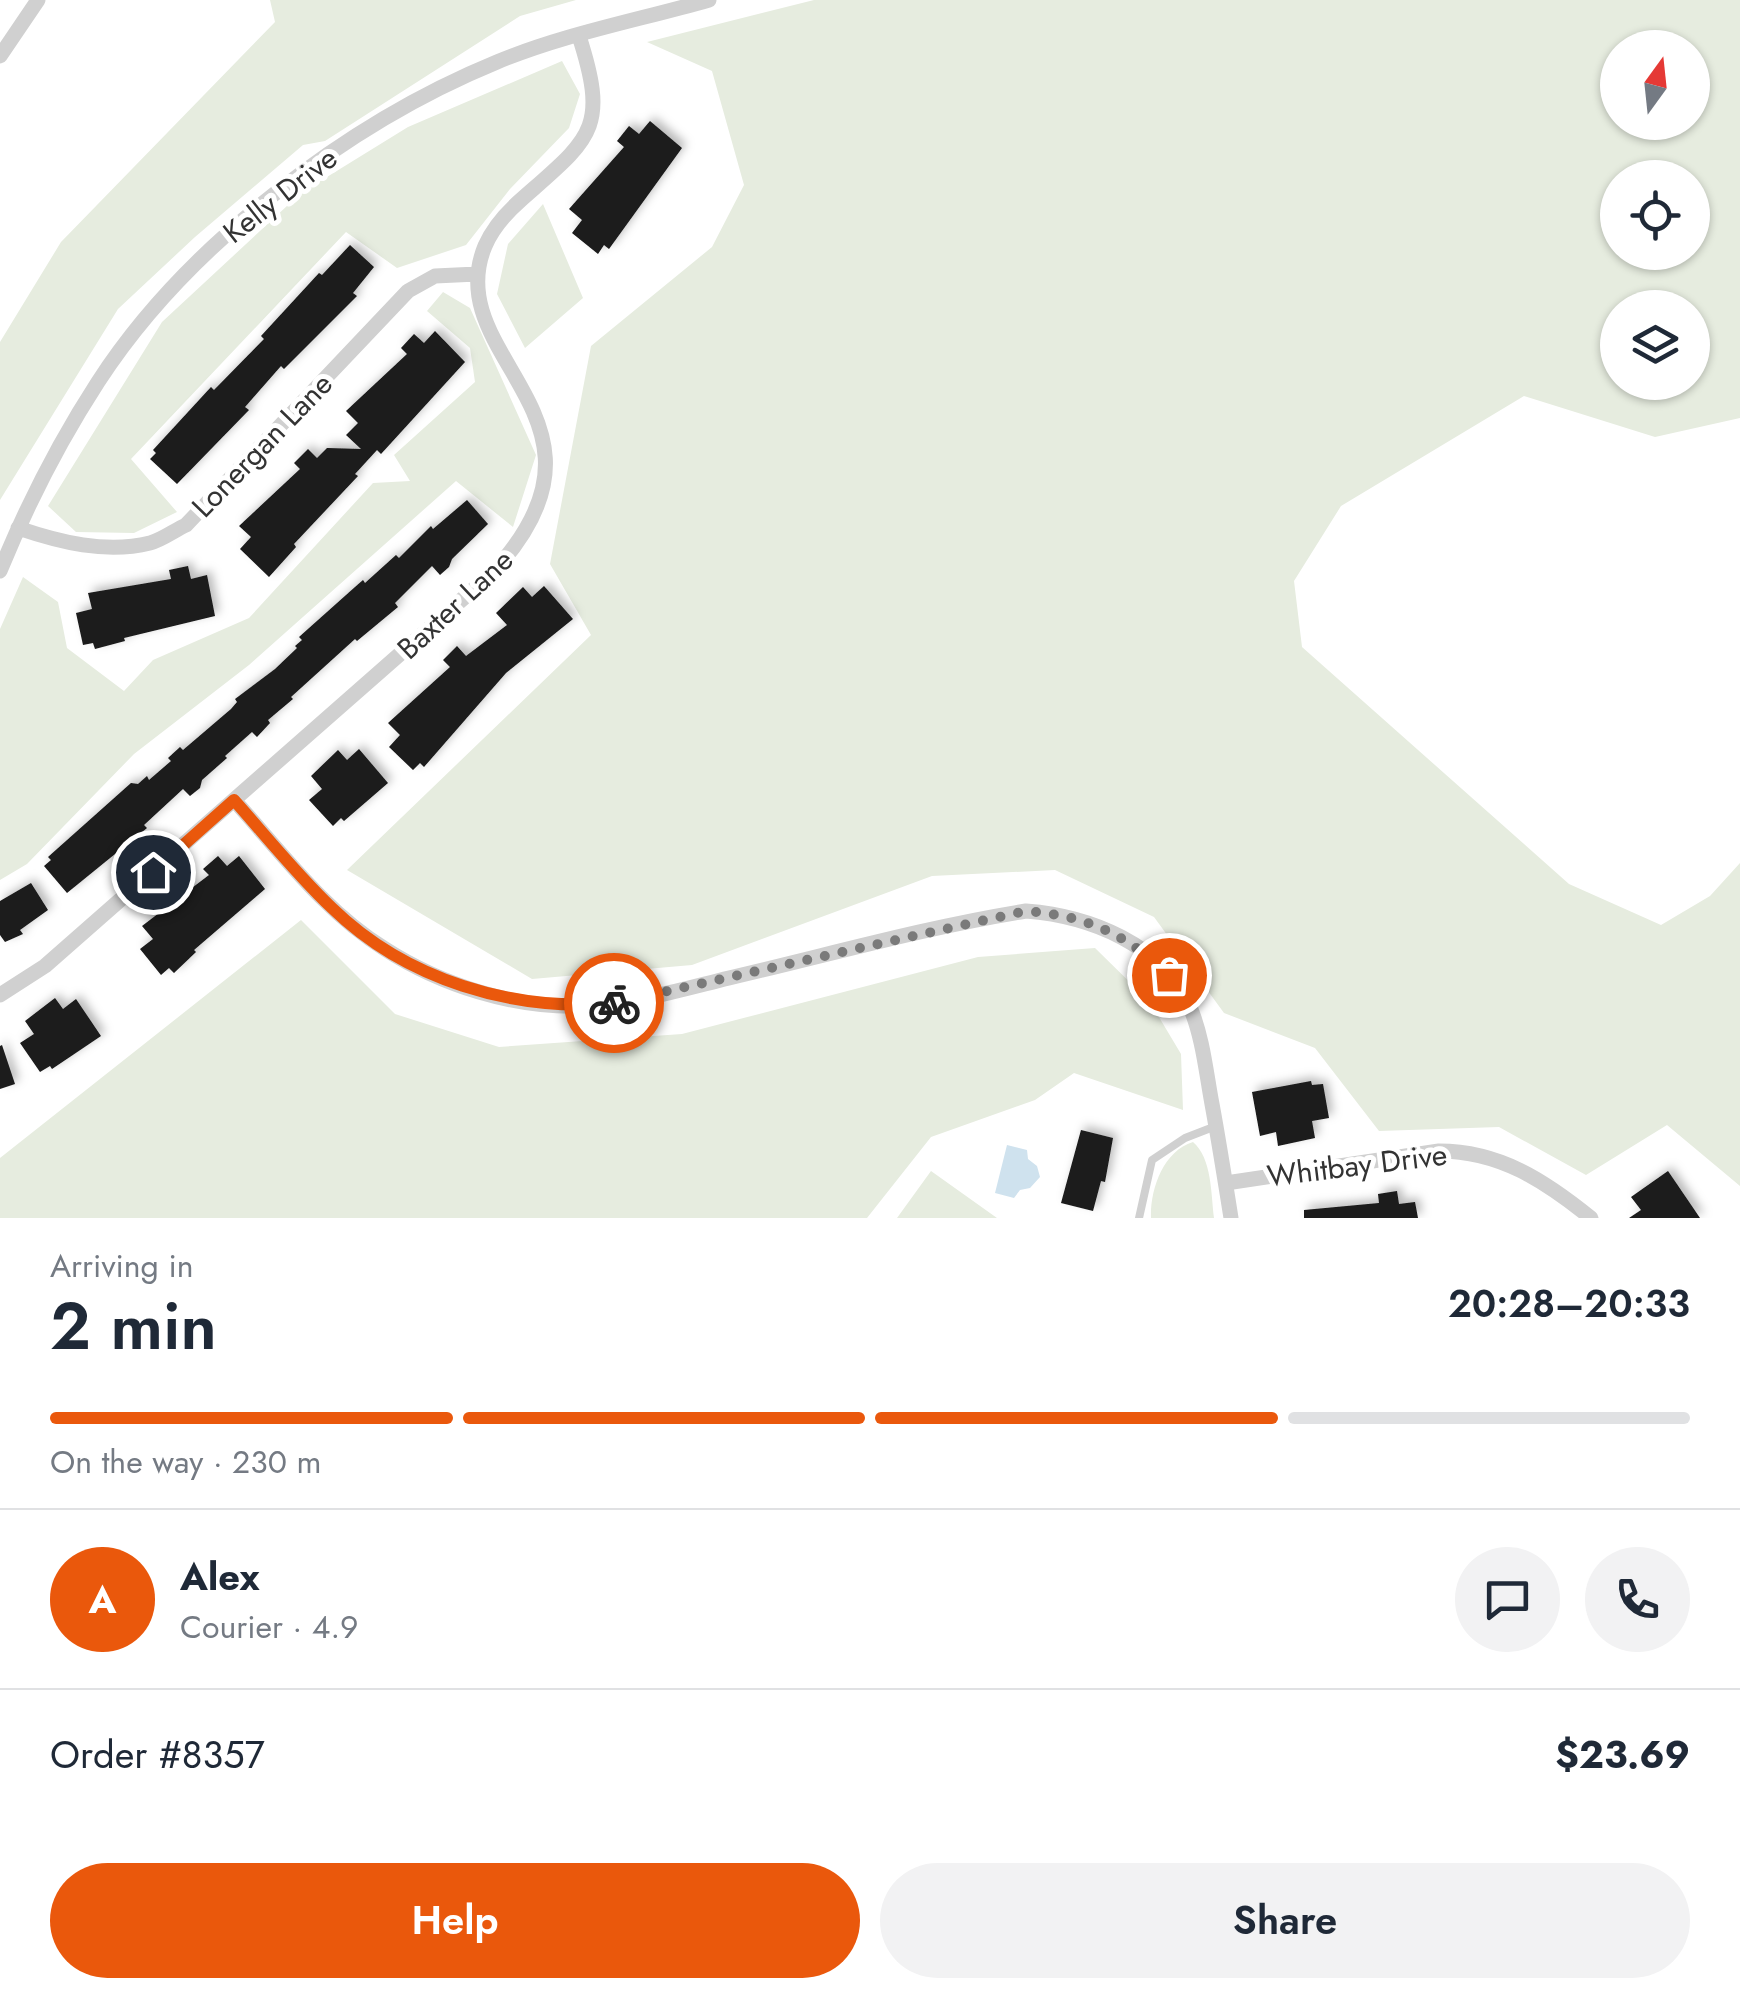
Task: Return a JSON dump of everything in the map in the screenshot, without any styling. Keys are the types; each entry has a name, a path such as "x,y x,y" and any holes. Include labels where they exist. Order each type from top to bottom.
{"street":[{"path":"0,56 38,0"},
{"name":"Kelly Drive","path":"0,571 57,450 100,379 148,317 212,249 282,189 346,142 414,100 500,61 708,0"},
{"path":"477,274 498,224 569,157 590,127 595,96 579,36"},
{"name":"Lonergan Lane","path":"18,528 64,543 105,546 151,542 186,525 408,291 434,276 477,274"},
{"name":"Baxter Lane","path":"0,995 45,966 491,574 520,544 543,492 546,462 542,437 526,393 482,306 477,274"},
{"name":"Whitbay Drive","path":"234,800 332,909 383,948 478,992 545,1004 579,1006 652,996 1026,911 1087,921 1144,952 1169,975 1188,1004 1203,1052 1231,1218"},
{"name":"Whitbay Drive","path":"1226,1183 1439,1151 1459,1152 1500,1160 1524,1170 1591,1218"}],"lane":[{"path":"1139,1218 1152,1160 1184,1138 1216,1126"}],"shaded area":[{"path":"270,0 576,0 520,16 325,141 303,145 195,237 118,309 0,500 0,342 61,242 275,22"},
{"path":"814,0 1740,0 1740,418 1655,437 1524,396 1341,506 1294,581 1302,647 1569,884 1661,925 1710,896 1740,863 1740,1186 1667,1125 1586,1175 1499,1127 1379,1131 1315,1048 1224,1013 1154,917 1055,870 932,876 692,965 532,979 347,870 591,635 550,564 591,346 712,247 744,185 712,71 647,42"},
{"path":"562,61 580,94 569,128 510,189 466,245 397,268 346,232 131,459 177,512 134,533 76,532 48,506 162,322 301,193 408,127"},
{"path":"543,204 583,298 525,348 497,294 508,244"},
{"path":"443,292 470,308 536,455 513,527 456,481 249,665 134,754 27,864 0,880 0,629 23,577 58,602 67,648 124,691 153,660 249,618 373,483 410,481 394,455 475,382 470,348 427,311"},
{"path":"301,920 395,1014 499,1047 682,1034 978,957 1095,948 1150,1002 1181,1054 1183,1110 1074,1073 1035,1100 931,1137 867,1218 0,1218 0,1158"},
{"path":"1193,1142 1207,1167 1214,1218 1151,1218 1160,1173 1174,1154"},
{"path":"931,1171 997,1218 897,1218"}],"water":[{"path":"1007,1145 1027,1150 1028,1159 1037,1166 1040,1177 1014,1198 995,1193"}],"building":[{"path":"650,121 682,148 609,249 604,245 598,254 572,233 582,220 569,209 624,147 617,141 629,126 639,134"},
{"path":"350,245 374,267 353,293 357,296 284,369 281,366 245,407 249,410 177,484 150,459 156,453 153,450 211,387 214,390 264,339 261,336"},
{"path":"435,331 465,362 381,454 377,450 355,474 358,476 294,544 296,547 269,577 240,549 251,537 239,526 300,469 294,463 308,449 317,458 327,448 361,449 346,435 358,423 346,411 407,354 401,348 414,334 424,343"},
{"path":"467,500 488,524 452,559 449,567 440,575 432,566 395,603 398,607 355,639 291,697 257,737 252,732 202,780 200,788 190,796 183,789 144,825 147,828 67,893 44,866 51,860 48,857 131,783 138,784 147,776 149,780 171,761 168,758 180,747 183,750 231,709 235,699 275,669 297,648 302,640 299,637 355,587 396,555 399,558 431,526 433,529"},
{"path":"188,566 191,579 207,575 215,616 95,649 93,643 83,645 76,613 92,609 88,593 171,579 169,570"},
{"path":"544,586 573,619 506,673 424,767 420,763 413,770 389,747 400,735 388,723 450,667 443,660 457,646 466,656 507,625 496,613 523,587 532,597"},
{"path":"359,749 388,783 333,826 309,800 322,789 311,776 338,750 347,760"},
{"path":"218,856 227,866 239,856 265,889 194,950 174,973 169,968 161,975 140,949 153,939 142,926 209,875 203,869"},
{"path":"31,883 48,910 20,930 23,934 5,942 0,935 0,901"},
{"path":"55,998 63,1009 76,999 101,1036 52,1069 50,1066 40,1072 20,1043 34,1034 25,1021"},
{"path":"0,1046 15,1084 0,1089"},
{"path":"1311,1081 1312,1085 1323,1084 1329,1118 1312,1121 1315,1138 1278,1146 1276,1132 1260,1136 1252,1092"},
{"path":"1081,1130 1113,1138 1105,1182 1101,1181 1093,1211 1061,1203"},
{"path":"1668,1171 1700,1218 1629,1218 1641,1210 1631,1197"},
{"path":"1397,1191 1399,1204 1415,1202 1418,1218 1304,1218 1304,1210 1379,1203 1378,1194"}],"way so far":[{"path":"614,1003 1026,911 1087,921 1144,952 1169,975"}],"route":[{"path":"153,872 234,800 332,909 383,948 416,967 478,992 545,1004 614,1003"}]}
